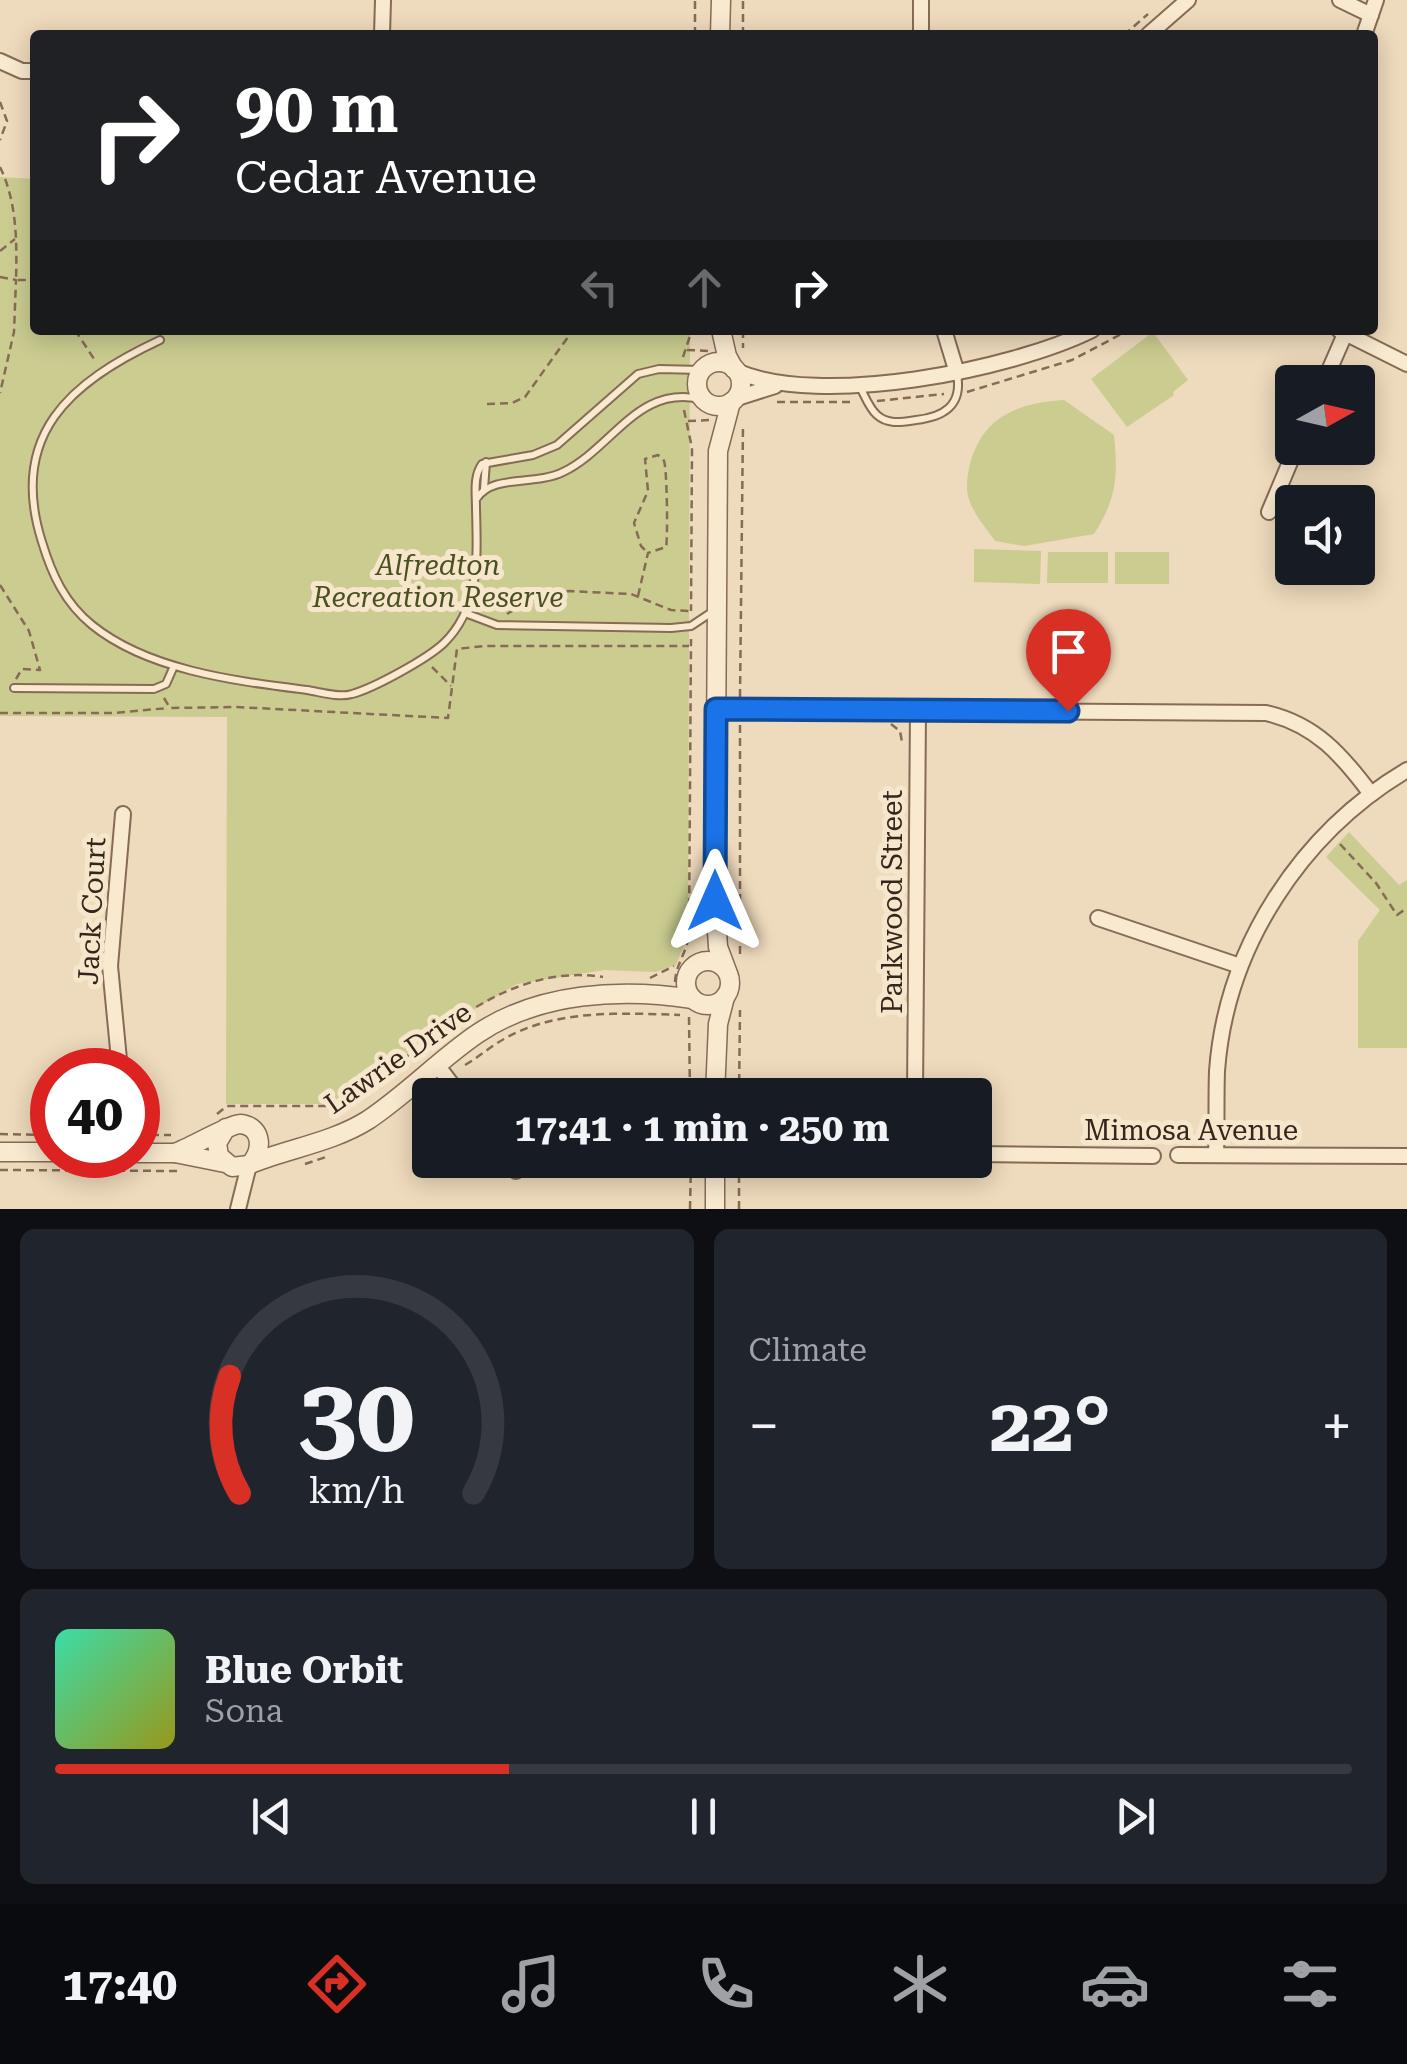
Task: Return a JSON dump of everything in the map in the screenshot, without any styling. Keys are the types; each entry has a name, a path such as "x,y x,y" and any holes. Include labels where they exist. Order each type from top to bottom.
{"street":[{"path":"382,30 383,0"},
{"path":"720,0 720,30"},
{"path":"921,0 921,30"},
{"path":"1154,30 1188,0"},
{"path":"1340,0 1374,7"},
{"path":"0,61 18,70 30,71"},
{"path":"714,1078 719,1016 733,995 733,968 718,947 715,901 718,451 697,384 716,335"},
{"path":"718,451 736,406 740,384 720,335"},
{"path":"946,335 957,373"},
{"path":"704,400 718,406 736,406 750,392 786,384 858,383 957,373 1079,335"},
{"path":"1330,365 1341,335"},
{"path":"1348,335 1407,364"},
{"path":"703,369 719,362 786,384"},
{"path":"1269,512 1289,465"},
{"path":"716,709 1266,714 1291,720 1318,735 1352,768 1371,794"},
{"name":"Parkwood Street","path":"915,1078 918,710"},
{"path":"1216,1155 1219,1058 1240,966 1275,899 1328,832 1371,794 1407,770"},
{"name":"Jack Court","path":"118,1048 110,966 123,814"},
{"path":"687,986 704,947 715,901"},
{"path":"1098,918 1240,966"},
{"path":"687,986 709,961 733,968"},
{"path":"687,986 713,1005 733,995"},
{"path":"687,986 706,1023 714,1066"},
{"name":"Lawrie Drive","path":"250,1164 341,1134 368,1119 442,1072 482,1030 530,1008 564,999 639,995 687,986"},
{"path":"442,1072 447,1078"},
{"path":"222,1121 218,1152 226,1164 238,1208"},
{"path":"178,1153 222,1121 248,1126 255,1132 260,1145 250,1164 238,1208"},
{"name":"Lawrie Drive","path":"248,1126 270,1137 306,1144"},
{"path":"0,1152 30,1152"},
{"path":"160,1153 178,1153 240,1168 250,1164"},
{"name":"Mimosa Avenue","path":"992,1154 1407,1156"},
{"path":"715,1178 715,1209"}],"lane":[{"path":"160,340 102,370 77,391 44,432 31,473 34,518 50,569 66,598 94,626 174,666 349,696 426,657 444,643 466,613 476,574 478,470 486,462 533,454 557,445 638,374 659,368 703,369"},
{"path":"858,383 879,417 892,422 914,420 938,417 949,410 958,393 957,373"},
{"path":"476,500 484,489 498,482 532,482 566,470 648,405 678,396 704,400"},
{"path":"484,489 486,462"},
{"path":"466,613 502,626 678,628 695,624 717,608"},
{"path":"12,689 158,688 166,684 174,666"}],"path":[{"path":"695,0 695,30"},
{"path":"742,30 743,0"},
{"path":"1130,30 1150,13"},
{"path":"0,102 7,121 0,140"},
{"path":"0,167 10,187 16,238 14,332 0,392"},
{"path":"0,251 16,238"},
{"path":"0,277 30,282"},
{"path":"78,335 102,370"},
{"path":"487,404 512,403 525,396 568,335"},
{"path":"502,626 505,614 542,594 569,591 638,596 671,610 691,611 692,448 682,405"},
{"path":"736,406 740,694"},
{"path":"658,455 666,470 664,501 669,533 666,547 648,553 641,546 634,523 649,483 645,459 658,455"},
{"path":"638,596 648,553"},
{"path":"0,585 29,630 40,670 22,670 12,689"},
{"path":"0,712 114,713 237,706 448,718 457,649 692,646 689,934 688,946 676,965 687,986"},
{"path":"426,657 452,687"},
{"path":"158,688 170,708"},
{"path":"733,968 740,724"},
{"path":"1328,832 1376,883 1397,914 1407,908"},
{"path":"733,995 739,1078"},
{"path":"442,1072 504,1039 549,1021 587,1015 689,1015 690,1078"},
{"path":"222,1121 226,1106 355,1106 361,1093 421,1046"},
{"path":"0,1134 30,1135"},
{"path":"160,1145 178,1153"},
{"path":"0,1170 178,1153"},
{"path":"690,1209 691,1178"},
{"path":"739,1178 739,1209"}],"green space":[{"name":"Alfredton Recreation Reserve","path":"0,177 30,179 30,335 690,335 688,925 676,965 655,972 604,970 517,984 422,1040 354,1104 226,1104 227,717 0,716"},
{"path":"1149,335 1155,335 1188,380 1174,395 1127,427 1091,379"},
{"path":"1064,400 1114,435 1114,486 1102,521 1094,534 1024,546 995,541 967,493 976,448 993,423 1005,415 1032,405"},
{"path":"974,549 1041,551 1040,584 974,582"},
{"path":"1048,552 1108,552 1108,583 1047,583"},
{"path":"1115,552 1169,552 1169,584 1115,584"},
{"path":"1349,832 1399,885 1407,880 1407,1048 1358,1048 1358,941 1380,910 1326,857"}],"route":[{"path":"715,901 716,709 1068,711"}]}
